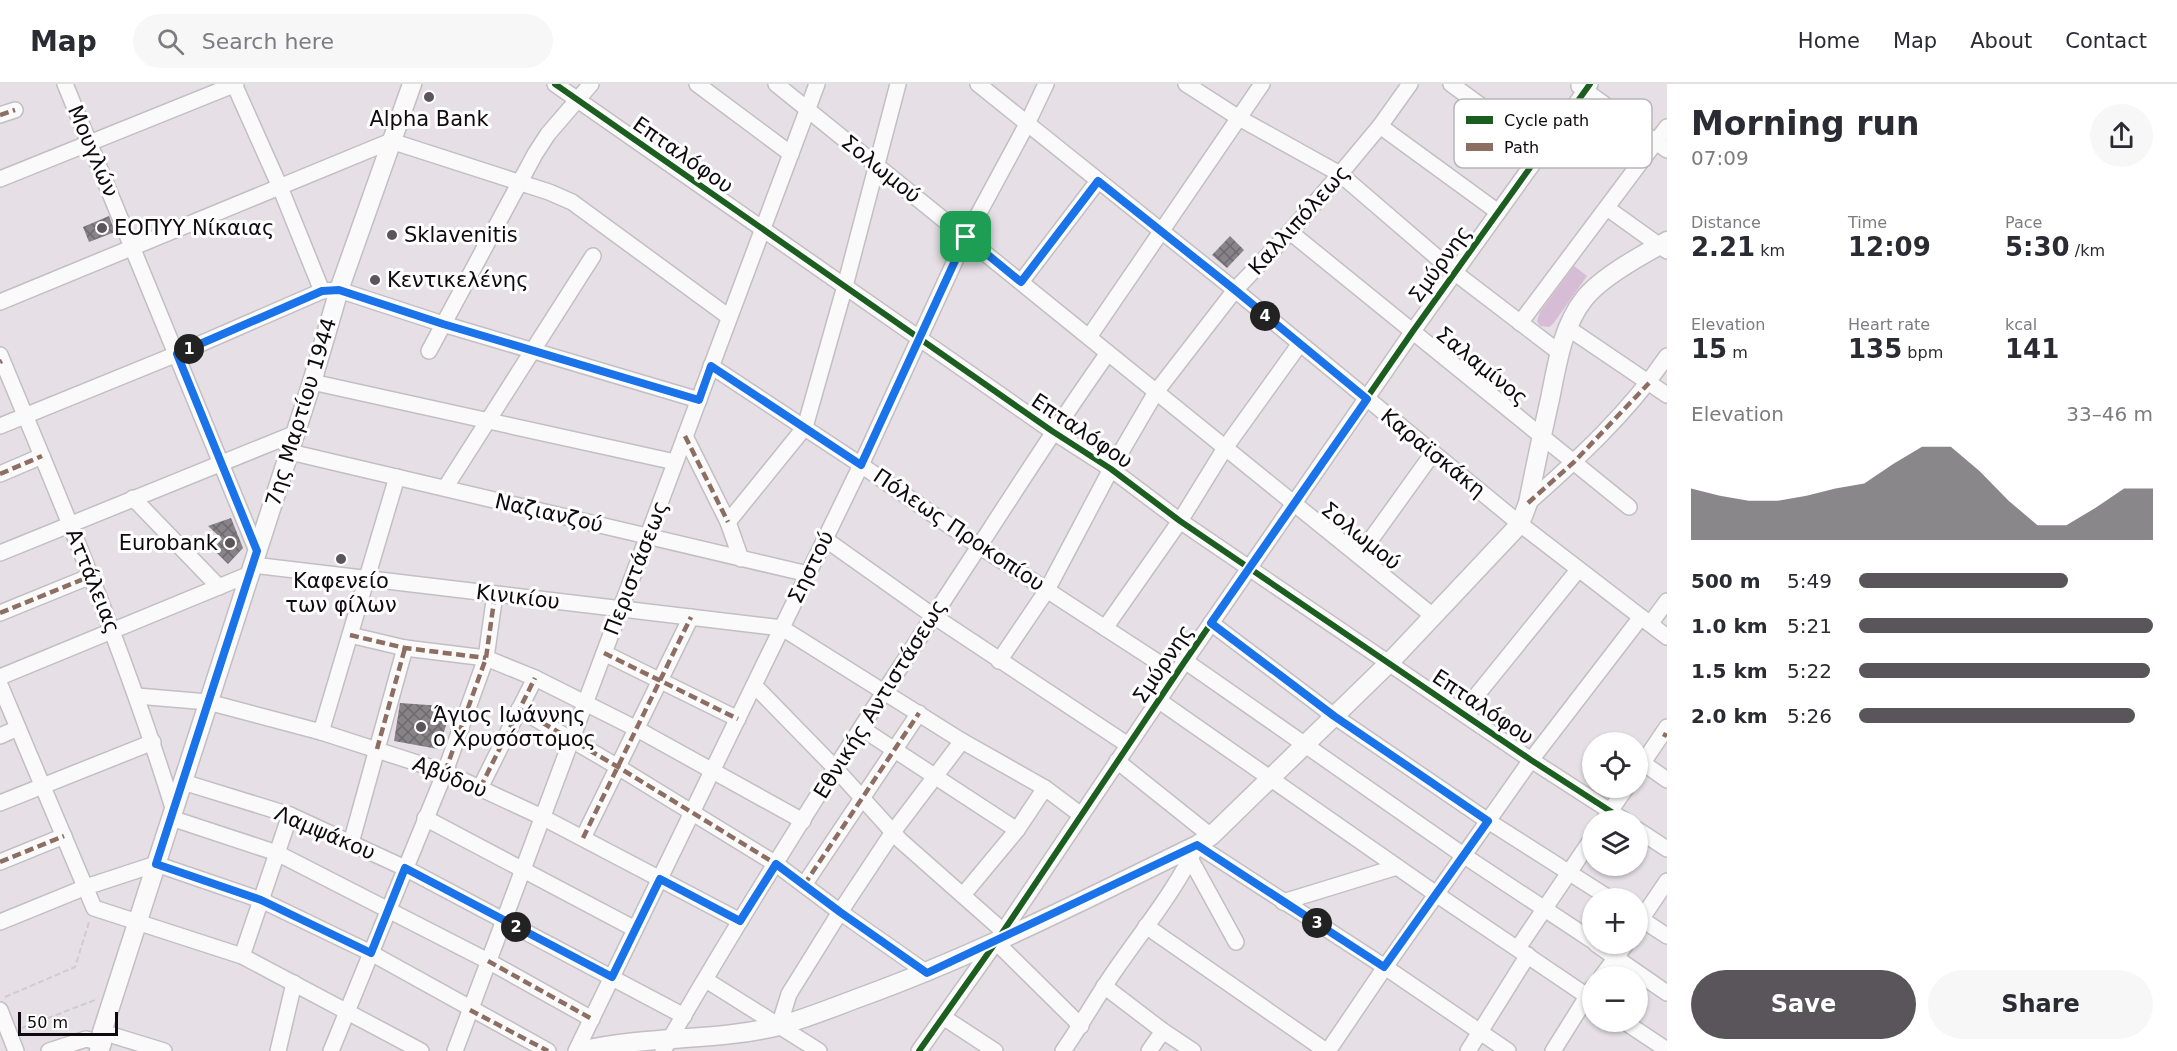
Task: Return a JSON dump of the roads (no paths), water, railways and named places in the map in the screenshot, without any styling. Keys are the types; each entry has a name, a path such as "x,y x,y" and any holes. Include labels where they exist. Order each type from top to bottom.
{"main road":[{"name":"7ης Μαρτίου 1944","path":"101,1042 156,864 312,382 331,290 412,84"},
{"path":"578,1051 603,1045 666,1044 779,1026 927,973 1000,936 1200,847 1389,663 1520,524 1528,503 1560,353 1568,328 1583,300 1592,290 1664,246"}],"street":[{"name":"Μουγλών","path":"65,84 222,462 254,563"},
{"path":"0,179 235,84 280,187 331,290"},
{"name":"Επταλόφου","path":"555,84 761,230 1052,431 1112,469 1180,521 1463,712 1599,810"},
{"path":"429,351 519,182 548,134 591,84"},
{"path":"697,84 791,154"},
{"name":"Σολωμού","path":"776,84 1433,616"},
{"name":"Περιστάσεως","path":"455,1051 817,84"},
{"path":"728,522 805,427 898,84"},
{"name":"Καραϊσκάκη","path":"978,84 1235,290 1299,345 1520,524 1667,637"},
{"name":"Σηστού","path":"578,1051 861,465 966,237 1046,84"},
{"path":"1186,84 1239,118 1340,174 1454,272 1560,353"},
{"path":"1089,337 1262,84"},
{"name":"Καλλιπόλεως","path":"999,661 1047,590 1156,392 1235,290 1290,232 1340,174 1380,126 1410,84"},
{"path":"1451,84 1472,99"},
{"path":"1584,86 1601,99"},
{"name":"Σμύρνης","path":"1575,99 1584,86"},
{"path":"1380,126 1498,212"},
{"path":"1652,157 1662,146 1667,127"},
{"path":"0,302 391,141 519,182 572,202 729,317"},
{"name":"Σμύρνης","path":"919,1051 1000,936 1185,660 1454,272 1529,168"},
{"path":"1520,323 1607,208 1642,168"},
{"path":"1021,282 1098,181"},
{"path":"1607,208 1664,246"},
{"name":"Σαλαμίνος","path":"1290,232 1629,507"},
{"path":"445,488 593,256"},
{"path":"0,426 331,290 699,400"},
{"path":"1568,328 1667,395"},
{"path":"1106,628 1180,521 1225,448 1299,345"},
{"name":"Εθνικής Αντιστάσεως","path":"666,1044 740,921 932,615 980,546 1052,431 1108,352"},
{"path":"1528,503 1574,462 1649,383 1667,356"},
{"name":"Αττάλειας","path":"1,360 113,631 153,742 172,815"},
{"name":"Πόλεως Προκοπίου","path":"711,366 1176,674"},
{"path":"312,382 675,462"},
{"path":"0,553 296,433"},
{"path":"685,436 728,522 741,559"},
{"name":"Ναζιανζού","path":"290,452 808,574"},
{"path":"1359,556 1433,453"},
{"path":"0,474 42,456"},
{"path":"321,732 397,477"},
{"path":"133,498 219,587"},
{"path":"825,539 999,661 1128,745"},
{"path":"0,677 219,587 254,563"},
{"name":"Κινικίου","path":"254,563 367,579 782,628"},
{"path":"1463,712 1578,570"},
{"path":"0,613 91,576"},
{"path":"331,1051 445,771 486,658 495,594"},
{"path":"1146,926 1327,1051 1531,760 1645,621 1667,601"},
{"path":"582,838 691,617"},
{"path":"1211,623 1334,716 1488,821 1593,888"},
{"path":"782,628 962,741 1045,788 1081,815"},
{"path":"350,635 405,648 486,658 535,678 637,729 803,821"},
{"path":"351,843 405,648"},
{"path":"604,653 738,719"},
{"path":"1185,660 1304,746 1582,934"},
{"path":"480,788 535,678"},
{"path":"0,685 94,908 242,956 421,1051"},
{"path":"754,685 836,769 893,832 963,895 1081,1026"},
{"name":"Αβύδου","path":"137,696 208,702 321,732 445,771 542,817 740,921"},
{"path":"1158,700 1436,894 1582,988"},
{"path":"519,709 776,864 927,973"},
{"path":"804,885 919,713"},
{"path":"0,736 18,728"},
{"path":"861,728 1017,830"},
{"path":"1648,756 1666,732"},
{"path":"779,1026 789,994 840,912 893,832 962,741"},
{"path":"0,803 153,742"},
{"path":"1117,762 1200,847 1508,1051"},
{"path":"1648,771 1667,780"},
{"name":"Λαμψάκου","path":"183,782 290,815 405,868 684,1016"},
{"path":"963,895 1017,830 1045,788"},
{"path":"172,815 277,853 488,961 592,1019"},
{"path":"242,956 290,815"},
{"path":"425,818 635,929"},
{"path":"0,862 64,836"},
{"path":"1648,837 1667,849"},
{"path":"1063,1051 1081,1026 1104,986 1200,847"},
{"path":"1200,847 1236,942"},
{"path":"1468,1051 1544,909 1582,854"},
{"path":"0,922 86,887 156,864 261,900 371,953 470,1010 548,1051"},
{"path":"1283,902 1397,867"},
{"path":"1648,907 1667,881"},
{"path":"1648,925 1667,936"},
{"path":"1613,954 1667,993"},
{"path":"1610,966 1619,954"},
{"path":"706,980 819,1051"},
{"path":"278,1051 294,982"},
{"path":"1104,986 1193,1051"},
{"path":"1553,1051 1582,1008"},
{"path":"0,1010 16,1051"},
{"path":"943,1017 995,1051"},
{"path":"1149,1051 1163,1031"},
{"path":"1640,1032 1665,1048"},
{"path":"49,1051 86,1039 164,1051"}],"place":[{"name":"Alpha Bank","path":"429,97"},
{"name":"ΕΟΠΥΥ Νίκαιας","path":"102,228"},
{"name":"Sklavenitis","path":"392,235"},
{"name":"Κεντικελένης","path":"375,280"},
{"name":"Eurobank","path":"230,543"},
{"name":"Καφενείο των φίλων","path":"341,559"},
{"name":"Άγιος Ιωάννης ο Χρυσόστομος","path":"421,727"}]}
